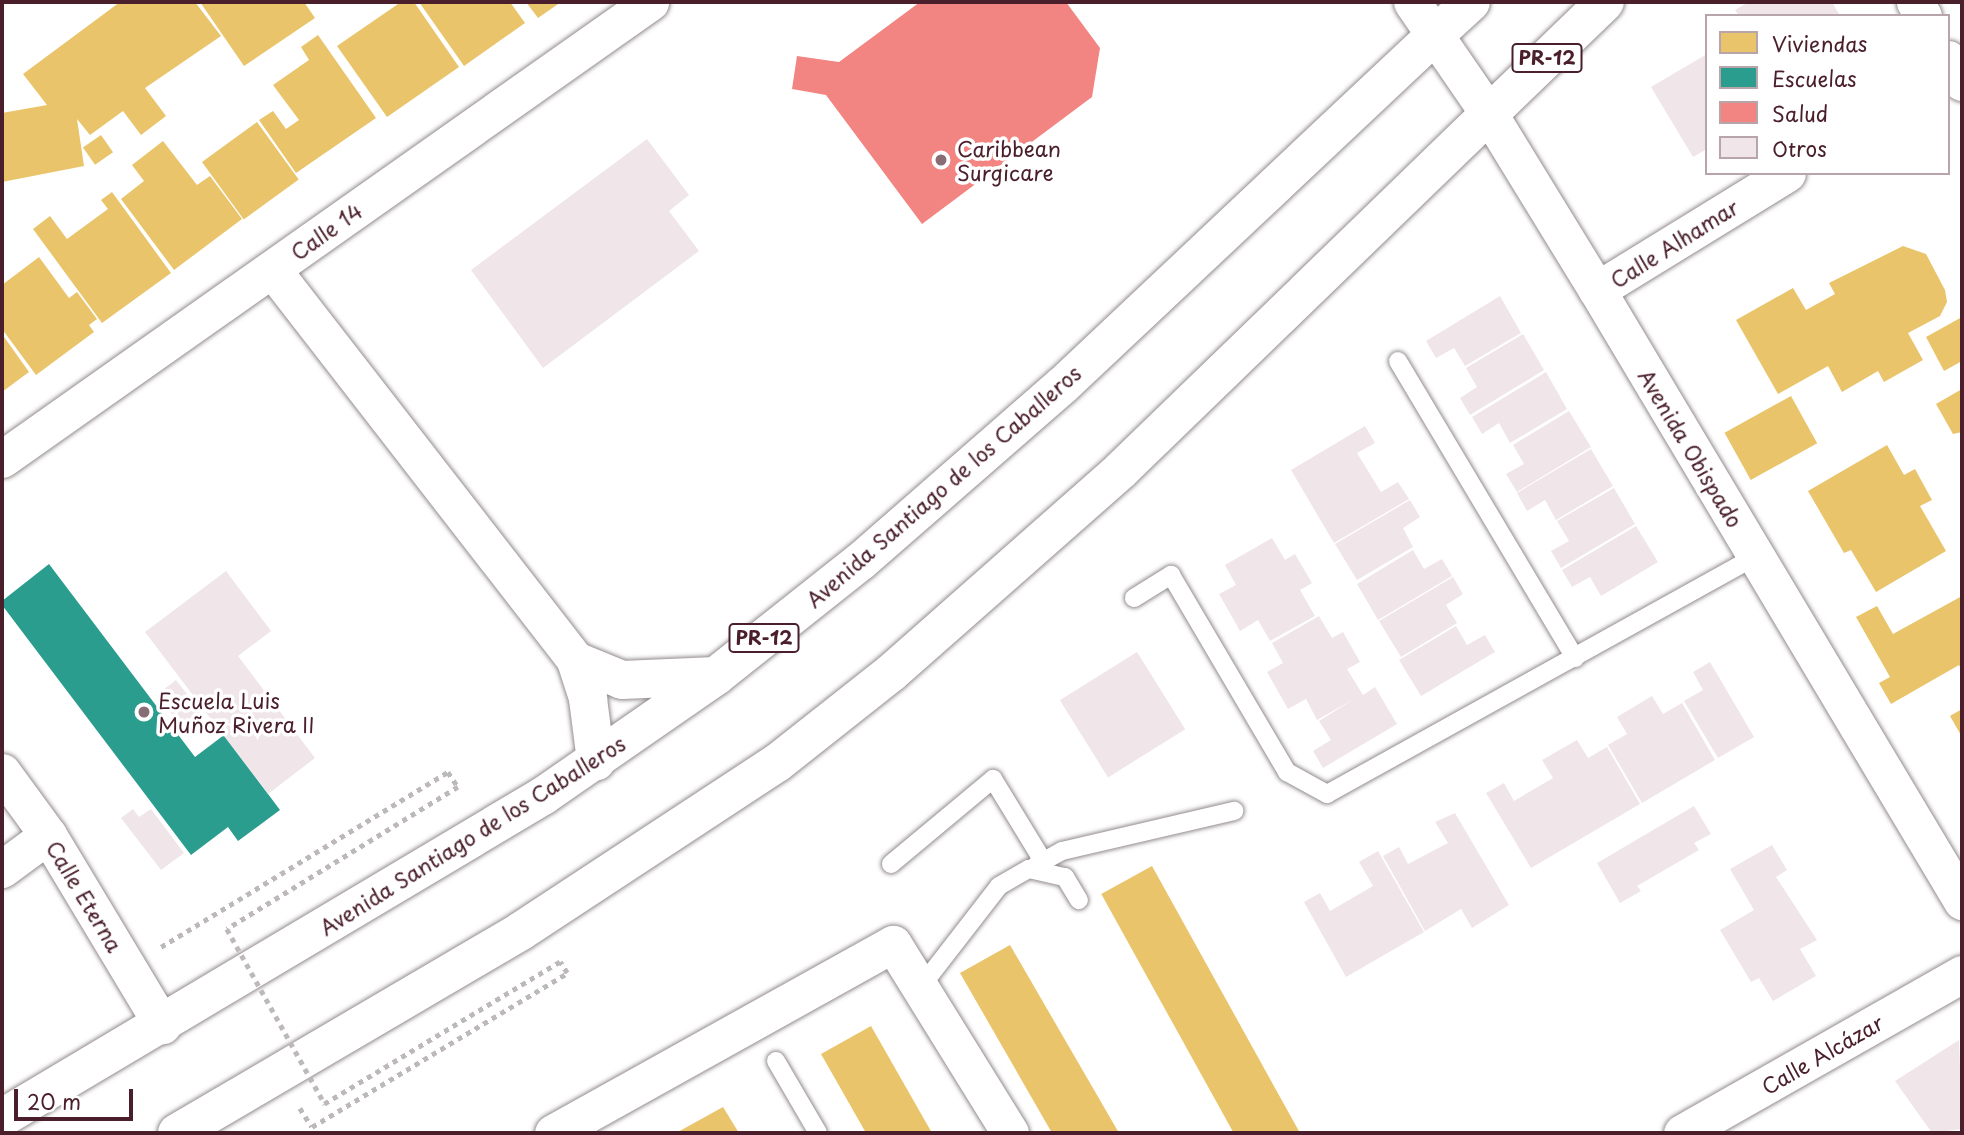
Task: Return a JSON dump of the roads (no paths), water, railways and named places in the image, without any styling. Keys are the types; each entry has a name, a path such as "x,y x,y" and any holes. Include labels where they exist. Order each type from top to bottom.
{"main road":[{"name":"Avenida Santiago de los Caballeros","path":"2,1118 162,1025 596,761 716,676 860,562 1063,385 1471,2"},
{"name":"PR-12","path":"177,1133 521,931 777,763 891,673 1121,470 1605,2"},
{"path":"576,661 622,680 716,676"},
{"path":"576,661 589,699 596,761"}],"street":[{"name":"Calle 14","path":"2,459 650,2"},
{"name":"Avenida Obispado","path":"1412,2 1489,114 1597,290 1962,901"},
{"name":"Calle Alhamar","path":"1597,290 1784,175"},
{"path":"272,269 576,661"},
{"name":"Calle Eterna","path":"2,772 48,835 162,1025"},
{"path":"2,869 48,835"},
{"path":"553,1133 893,944 1010,1133"},
{"name":"Calle Alcázar","path":"1682,1133 1962,974"}],"lane":[{"path":"1398,361 1575,658"},
{"path":"1134,598 1171,575 1287,772 1327,794 1755,556"},
{"path":"891,864 993,779 1036,865 1065,877 1079,900"},
{"path":"920,988 999,886 1036,865 1062,851 1234,811"},
{"path":"776,1061 818,1133"}],"place":[{"name":"Caribbean Surgicare","path":"941,160"},
{"name":"Escuela Luis Muñoz Rivera II","path":"144,712"}]}
